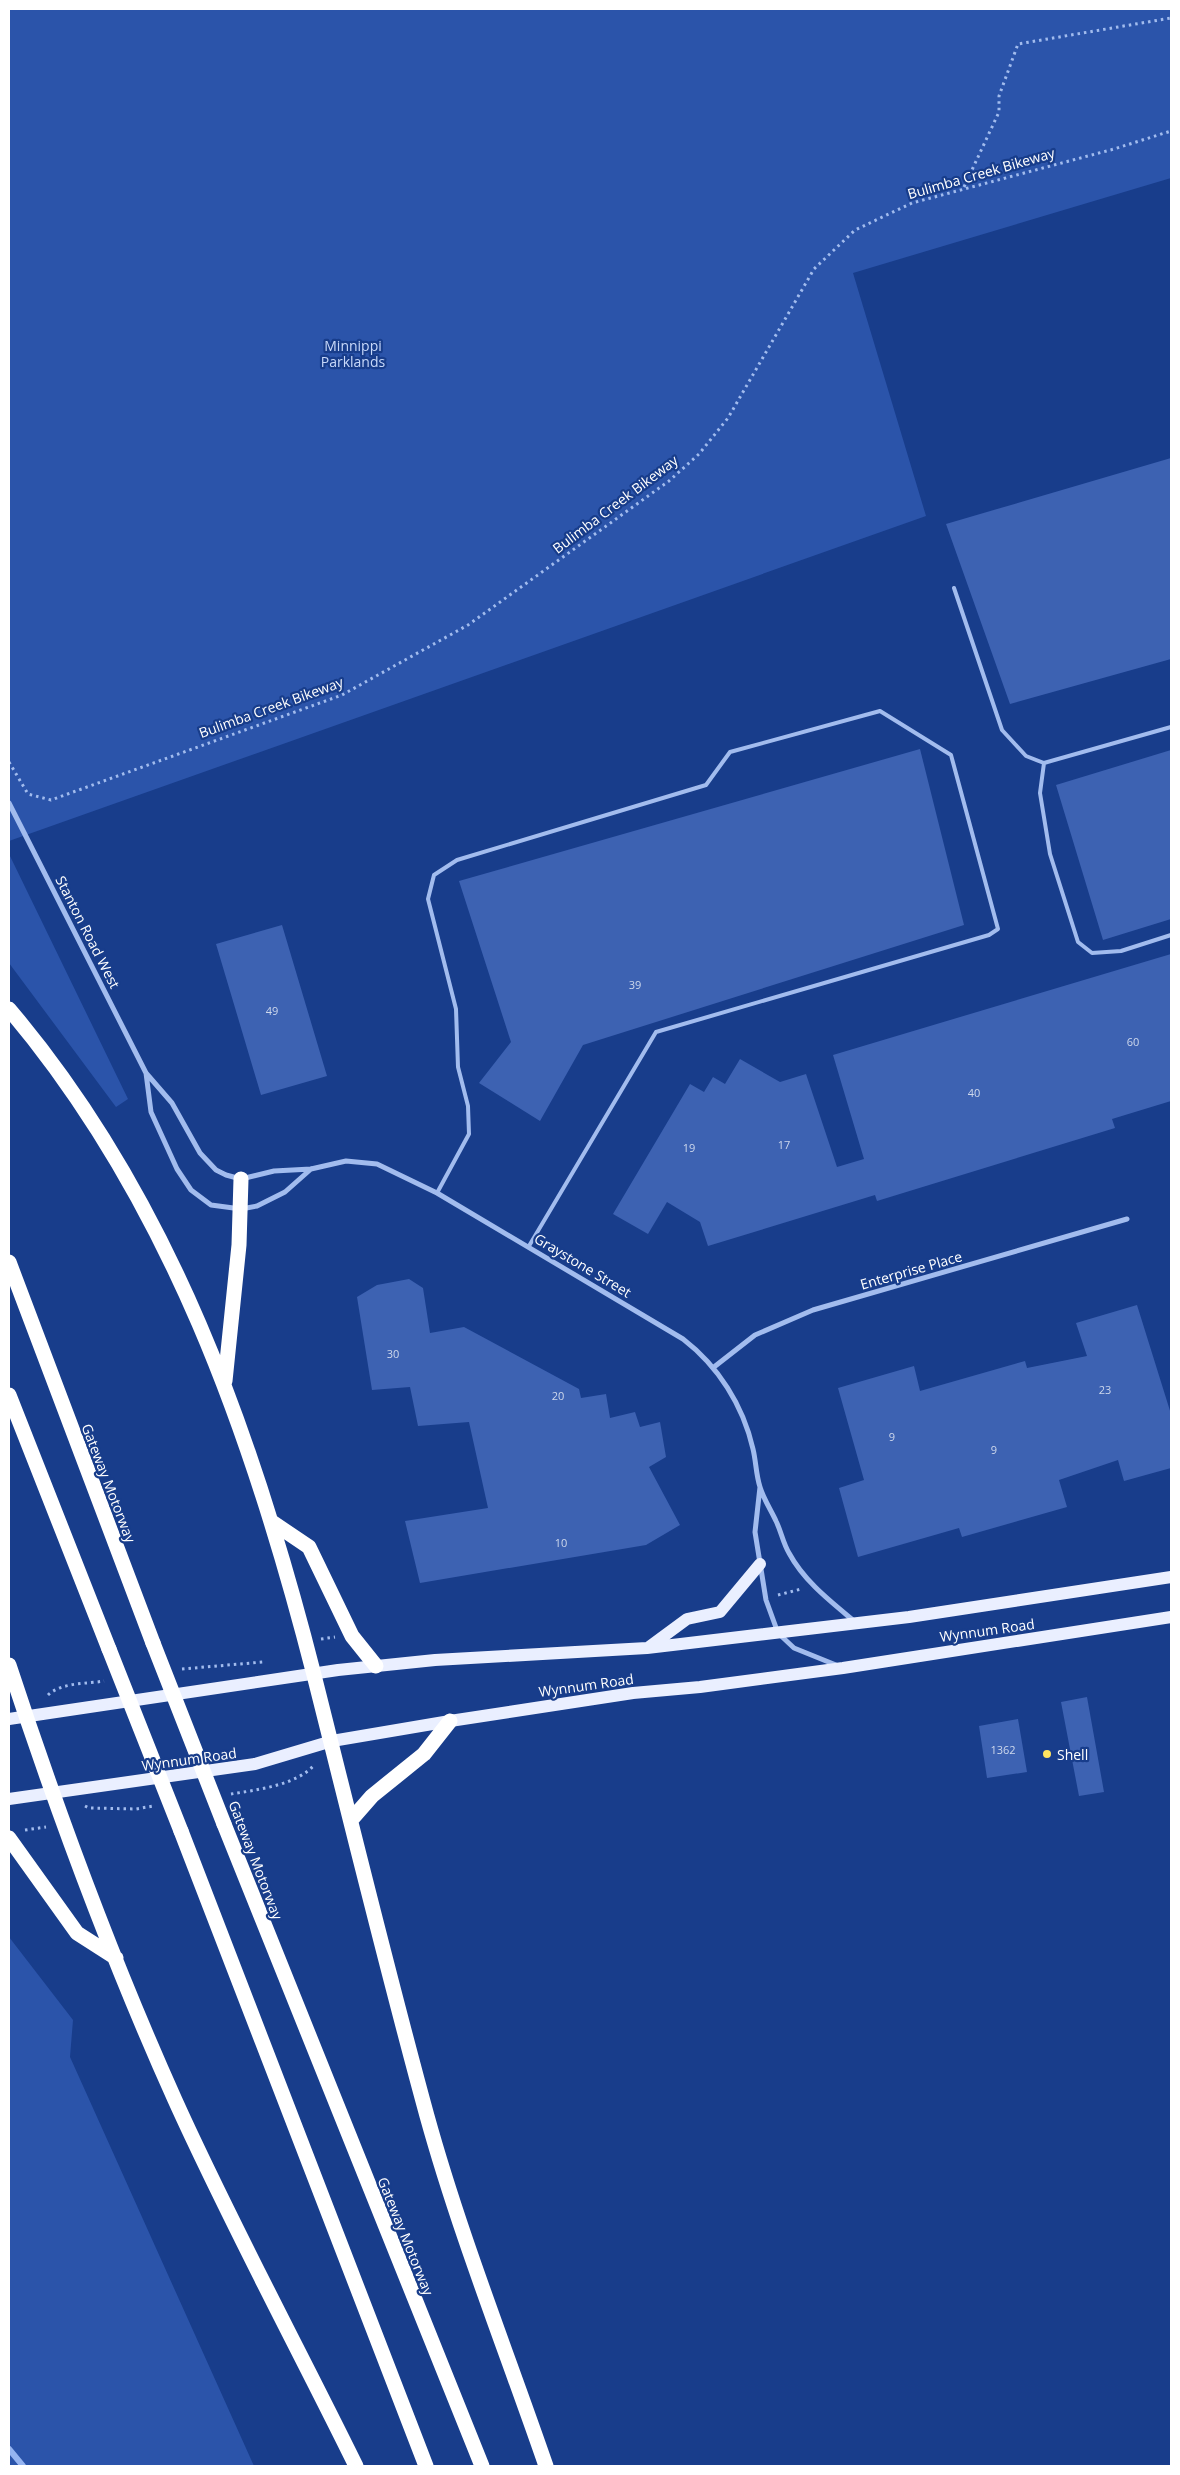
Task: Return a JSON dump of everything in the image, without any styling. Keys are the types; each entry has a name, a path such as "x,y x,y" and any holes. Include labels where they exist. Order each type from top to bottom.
{"highway":[{"path":"9,1009 44,1050 74,1091 124,1172 152,1222 225,1382 291,1585 428,2119 478,2273 546,2466"},
{"path":"225,1382 241,1179"},
{"name":"Gateway Motorway","path":"9,1262 153,1643 287,1986 482,2466"},
{"path":"9,1395 181,1831 426,2466"},
{"path":"272,1522 309,1547 352,1636 376,1666"},
{"path":"9,1665 54,1794 116,1958 175,2100 356,2466"},
{"path":"351,1820 372,1796 424,1754 450,1721"},
{"path":"14,1834 76,1933 116,1958"}],"main road":[{"path":"647,1648 687,1620 720,1612 760,1564"},
{"name":"Wynnum Road","path":"9,1718 313,1673 376,1666 647,1648 778,1633 1171,1577"},
{"name":"Wynnum Road","path":"9,1799 255,1764 332,1741 450,1721 633,1693 700,1688 843,1668 1171,1617"}],"street":[{"name":"Stanton Road West","path":"9,803 146,1073 172,1103 200,1153 208,1163 226,1175 241,1179"},
{"name":"Stanton Road West","path":"146,1073 151,1112 183,1179 191,1190 211,1205 240,1210"},
{"name":"Graystone Street","path":"241,1179 274,1171 311,1169 346,1161 362,1161 398,1172 529,1246 683,1338 714,1367 736,1402 746,1424 760,1487 788,1552 803,1574 821,1594 857,1623"},
{"name":"Graystone Street","path":"240,1210 257,1206 285,1192 311,1169"},
{"name":"Enterprise Place","path":"714,1367 754,1335 813,1310 1127,1219"},
{"name":"Graystone Street","path":"760,1487 755,1532 766,1600 778,1633 794,1648 804,1654 843,1668"}],"lane":[{"path":"954,588 1002,730 1026,756 1044,763 1171,727"},
{"path":"437,1193 469,1134 468,1106 458,1067 456,1009 428,899 434,874 457,860 706,785 730,752 880,711 951,755 998,929 989,935 656,1032 529,1246"},
{"path":"1044,763 1040,792 1050,854 1078,942 1092,953 1121,952 1171,935"}],"path":[{"path":"963,188 1000,112 999,96 1018,44 1171,18"},
{"name":"Bulimba Creek Bikeway","path":"9,762 28,794 51,800 342,695 468,625 669,481 700,454 728,418 814,269 855,230 912,203 1114,149 1171,131"},
{"path":"777,1596 801,1589"},
{"path":"318,1639 335,1637"},
{"path":"14,1834 47,1827"}],"green space":[{"name":"Minnippi Parklands","path":"9,9 1171,9 1171,178 853,273 926,516 9,841"},
{"path":"9,854 128,1099 116,1107 9,963"},
{"path":"9,1937 73,2020 70,2057 254,2466 9,2466"}],"building":[{"path":"1171,458 1171,659 1010,704 946,524"},
{"path":"920,749 964,925 583,1045 540,1121 479,1083 511,1042 459,881"},
{"path":"1171,750 1171,919 1103,940 1056,785"},
{"path":"282,925 327,1076 261,1095 216,944"},
{"path":"1171,954 1171,1101 1112,1119 1115,1128 877,1201 875,1195 708,1246 700,1222 667,1202 648,1234 613,1214 690,1084 704,1092 713,1077 725,1084 740,1059 780,1082 806,1074 837,1167 864,1159 833,1055"},
{"path":"409,1279 423,1288 430,1333 464,1327 579,1389 581,1398 606,1394 610,1418 635,1412 640,1427 660,1422 666,1457 649,1467 680,1525 646,1545 420,1583 405,1521 488,1508 469,1422 418,1426 410,1387 372,1390 357,1297 377,1285"},
{"path":"1137,1305 1171,1414 1171,1468 1124,1481 1118,1460 1059,1480 1067,1507 962,1537 959,1528 858,1557 839,1488 864,1480 838,1388 914,1366 920,1391 1025,1361 1027,1368 1087,1356 1076,1323"},
{"path":"1087,1697 1104,1792 1079,1796 1061,1702"},
{"path":"1018,1719 1027,1772 987,1778 979,1726"}],"waterway":[{"path":"9,2449 23,2466"}],"place":[{"name":"Shell","path":"1047,1754"}]}
